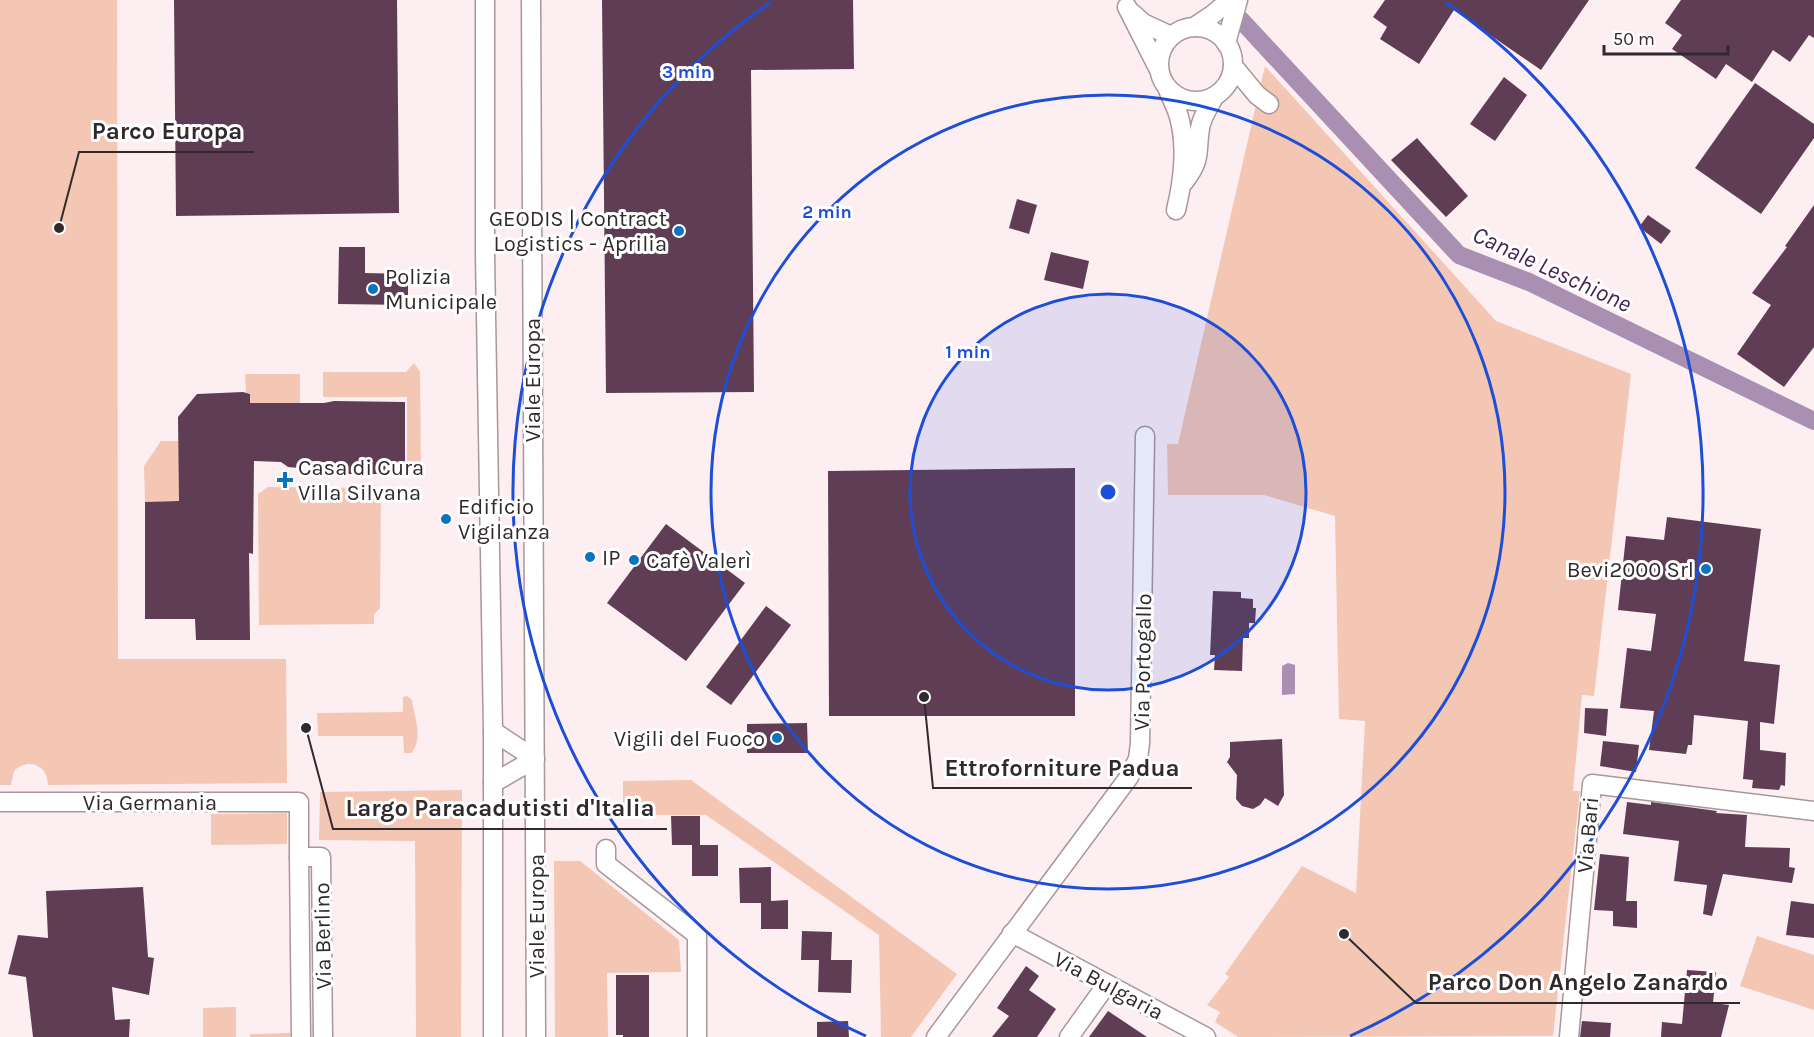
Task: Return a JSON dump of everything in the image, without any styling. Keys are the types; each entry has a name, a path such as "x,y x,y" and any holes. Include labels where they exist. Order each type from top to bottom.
{"street":[{"name":"Viale Europa","path":"485,0 485,255 493,731 493,1037"},
{"name":"Viale Europa","path":"531,0 536,1037"},
{"path":"1194,27 1230,0"},
{"path":"1226,43 1238,0"},
{"path":"1124,4 1143,23 1171,36"},
{"path":"1124,4 1158,68 1161,80 1168,90 1180,119 1184,146 1183,183 1176,210"},
{"path":"1158,68 1159,56 1164,45 1171,36 1182,29 1206,28 1218,34 1232,54 1233,66 1230,78 1202,117 1199,154 1194,169 1183,183"},
{"path":"1168,90 1190,101 1202,101 1219,93 1263,99 1233,66"},
{"name":"Via Portogallo","path":"936,1037 1129,777 1138,759 1145,436"},
{"path":"493,731 535,759 493,783"},
{"name":"Via Bari","path":"1569,1037 1592,784 1814,811"},
{"name":"Via Germania","path":"0,802 300,802"},
{"name":"Via Berlino","path":"300,802 301,1037"},
{"path":"606,849 606,864 697,934 697,1037"},
{"name":"Via Berlino","path":"299,857 321,857 323,1037"},
{"name":"Via Bulgaria","path":"1012,933 1206,1037"},
{"path":"1069,1037 1107,984"}],"shaded area":[{"path":"0,0 117,0 118,659 286,659 287,783 48,785 45,772 41,768 25,764 14,771 11,785 0,785"},
{"path":"1265,66 1496,321 1631,374 1594,696 1582,695 1573,791 1580,791 1553,1036 1238,1037 1215,1022 1220,1012 1207,1005 1229,977 1225,974 1302,866 1356,893 1365,721 1339,719 1335,516 1264,495 1168,495 1167,444 1178,444"},
{"path":"414,363 420,372 421,474 407,474 407,397 323,397 323,372 406,372"},
{"path":"245,374 300,374 300,403 250,403 250,393 246,393"},
{"path":"161,441 179,441 179,501 145,502 144,466"},
{"path":"268,487 381,488 380,608 374,614 374,624 259,625 258,494"},
{"path":"1288,663 1295,665 1295,694 1282,695 1282,666"},
{"path":"407,696 412,700 418,734 415,748 411,753 404,753 403,736 318,736 317,713 403,712 403,697"},
{"path":"691,780 957,974 911,1037 881,1037 879,935 706,815 623,815 623,781"},
{"path":"462,790 461,1037 416,1037 415,841 319,840 320,792"},
{"path":"287,813 287,844 211,845 211,814"},
{"path":"554,861 580,861 679,940 681,972 607,973 608,1037 555,1037"},
{"path":"1757,936 1814,955 1814,1010 1740,986"},
{"path":"236,1007 236,1037 203,1037 203,1008"},
{"path":"290,1033 290,1037 250,1037 250,1034"}],"building":[{"path":"174,0 397,0 399,213 176,216"},
{"name":"GEODIS | Contract Logistics - Aprilia","path":"602,0 853,0 854,69 751,70 754,392 606,393"},
{"path":"1385,0 1589,0 1541,70 1454,10 1419,64 1380,39 1387,27 1373,17"},
{"path":"1681,0 1814,0 1814,38 1809,35 1790,62 1773,50 1752,82 1726,64 1716,79 1672,49 1682,35 1665,23"},
{"path":"1504,77 1527,95 1495,141 1470,124"},
{"path":"1755,83 1814,124 1814,138 1761,214 1695,168"},
{"path":"1417,138 1468,196 1446,217 1391,160"},
{"path":"1017,199 1037,205 1029,234 1009,228"},
{"path":"1814,205 1814,347 1784,387 1737,354 1771,305 1752,293 1787,247 1785,246"},
{"path":"1648,215 1671,231 1661,244 1639,227"},
{"name":"Polizia Municipale","path":"339,247 365,247 365,273 408,274 408,305 338,304"},
{"path":"1051,252 1089,261 1083,289 1044,280"},
{"path":"243,392 250,394 250,403 405,402 405,474 334,474 334,463 311,461 299,468 288,467 281,462 254,461 253,554 249,553 250,640 196,640 195,619 145,619 145,502 179,501 178,417 197,394"},
{"path":"1075,468 1075,716 829,716 828,471"},
{"path":"1667,517 1761,529 1744,661 1780,665 1774,724 1760,722 1760,750 1786,753 1785,786 1781,785 1779,790 1752,788 1753,780 1743,779 1748,721 1694,715 1692,745 1688,745 1686,754 1649,750 1654,711 1620,708 1627,648 1651,651 1656,614 1618,610 1626,536 1664,540"},
{"path":"666,524 745,583 686,661 607,603"},
{"path":"1213,591 1241,592 1241,598 1253,599 1253,608 1256,608 1255,623 1249,623 1249,638 1243,638 1242,671 1214,670 1215,655 1210,655"},
{"path":"766,606 791,625 731,705 706,687"},
{"path":"1585,708 1608,709 1606,736 1584,733"},
{"name":"Vigili del Fuoco","path":"807,723 808,753 747,753 747,724"},
{"path":"1282,739 1284,795 1278,806 1265,798 1253,809 1242,806 1236,799 1237,775 1227,762 1230,757 1230,742"},
{"path":"1603,741 1639,745 1636,772 1600,766"},
{"path":"1627,802 1651,805 1651,802 1717,811 1716,813 1747,815 1745,847 1790,848 1789,867 1795,868 1792,883 1723,874 1712,916 1703,914 1707,885 1674,881 1679,841 1623,834"},
{"path":"671,816 700,816 700,845 672,845"},
{"path":"692,845 718,845 718,876 692,876"},
{"path":"1600,854 1629,857 1626,901 1637,901 1637,928 1613,926 1613,911 1594,910"},
{"path":"771,867 771,901 788,900 788,929 761,929 761,903 740,903 739,868"},
{"path":"143,887 148,957 154,958 149,995 112,987 115,1020 130,1019 129,1037 33,1037 26,977 8,974 18,935 48,938 46,891"},
{"path":"1791,901 1814,904 1814,938 1786,935"},
{"path":"802,931 832,932 831,960 852,960 851,993 818,992 819,960 801,960"},
{"path":"1026,966 1039,976 1029,990 1056,1009 1037,1037 992,1037 1009,1016 997,1008"},
{"path":"1687,970 1716,972 1713,1003 1729,1005 1721,1037 1661,1037 1662,1022 1682,1024"},
{"path":"616,975 649,975 649,1037 616,1035"},
{"path":"1108,1011 1147,1037 1089,1037"},
{"path":"848,1021 849,1037 817,1037 817,1022"},
{"path":"1582,1021 1611,1023 1610,1037 1580,1037"}],"waterway":[{"name":"Canale Leschione","path":"1241,20 1459,255 1529,282 1814,421"}],"place":[{"name":"Parco Europa","path":"59,228"},
{"name":"GEODIS | Contract Logistics - Aprilia","path":"679,231"},
{"name":"Polizia Municipale","path":"373,289"},
{"name":"Casa di Cura Villa Silvana","path":"285,480"},
{"name":"Edificio Vigilanza","path":"446,519"},
{"name":"IP","path":"590,557"},
{"name":"Cafè Valerì","path":"634,560"},
{"name":"Bevi2000 Srl","path":"1706,569"},
{"name":"Ettroforniture Padua","path":"924,697"},
{"name":"Largo Paracadutisti d'Italia","path":"306,728"},
{"name":"Vigili del Fuoco","path":"777,738"},
{"name":"Parco Don Angelo Zanardo","path":"1344,934"}]}
